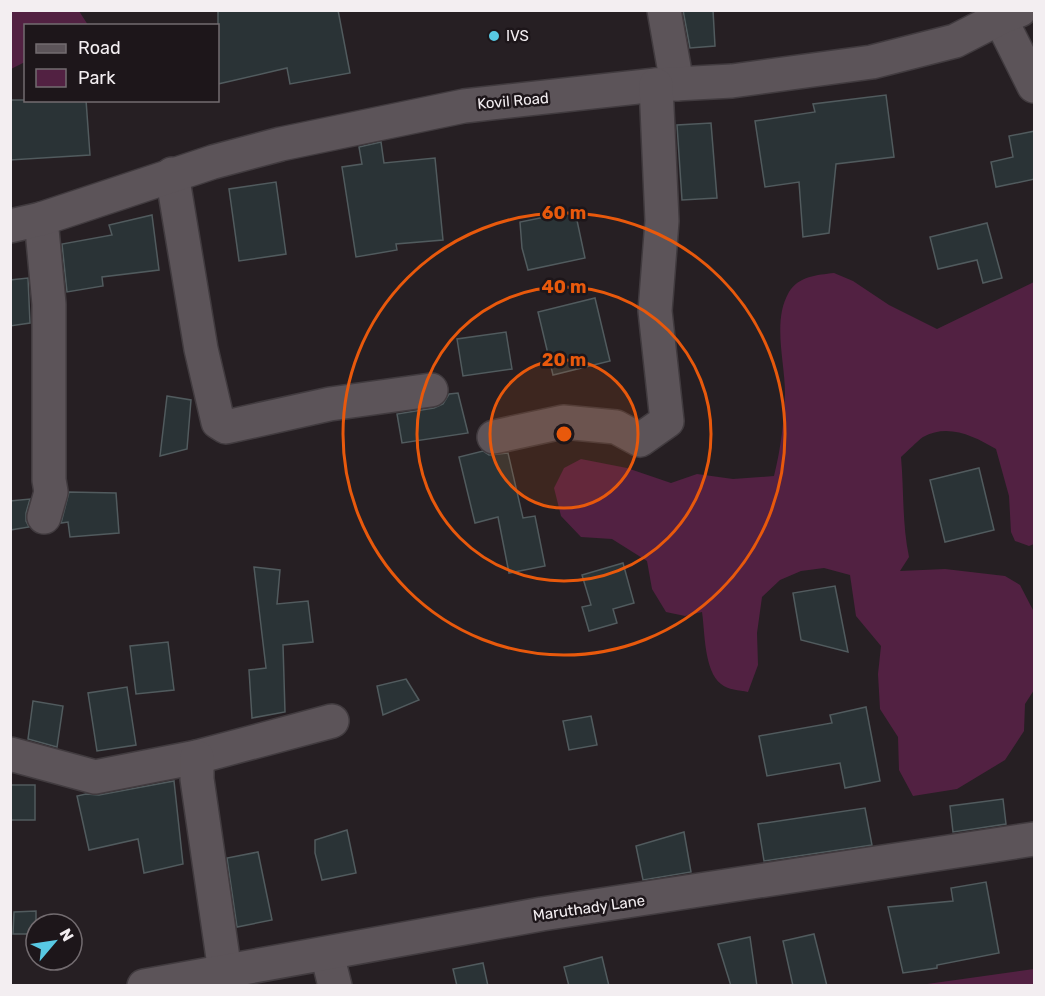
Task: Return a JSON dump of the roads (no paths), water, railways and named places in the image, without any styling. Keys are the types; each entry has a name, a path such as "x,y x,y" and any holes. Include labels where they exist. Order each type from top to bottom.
{"street":[{"path":"494,437 563,422 616,427 640,440 667,421 655,312 662,221 666,85 664,10"},
{"path":"1005,13 1035,86"},
{"name":"Kovil Road","path":"26,223 172,174 281,144 464,106 666,85 732,81 872,62 955,41 1005,13"},
{"path":"172,174 201,349 218,422 226,427 330,404 431,390"},
{"path":"26,223 49,304 49,480 51,492 45,517"},
{"path":"10,754 95,777 197,757 332,722"},
{"path":"197,757 197,779 225,972"},
{"name":"Maruthady Lane","path":"144,986 542,914 1035,839"},
{"path":"327,954 335,986"}],"place":[{"name":"IVS","path":"494,36"}]}
